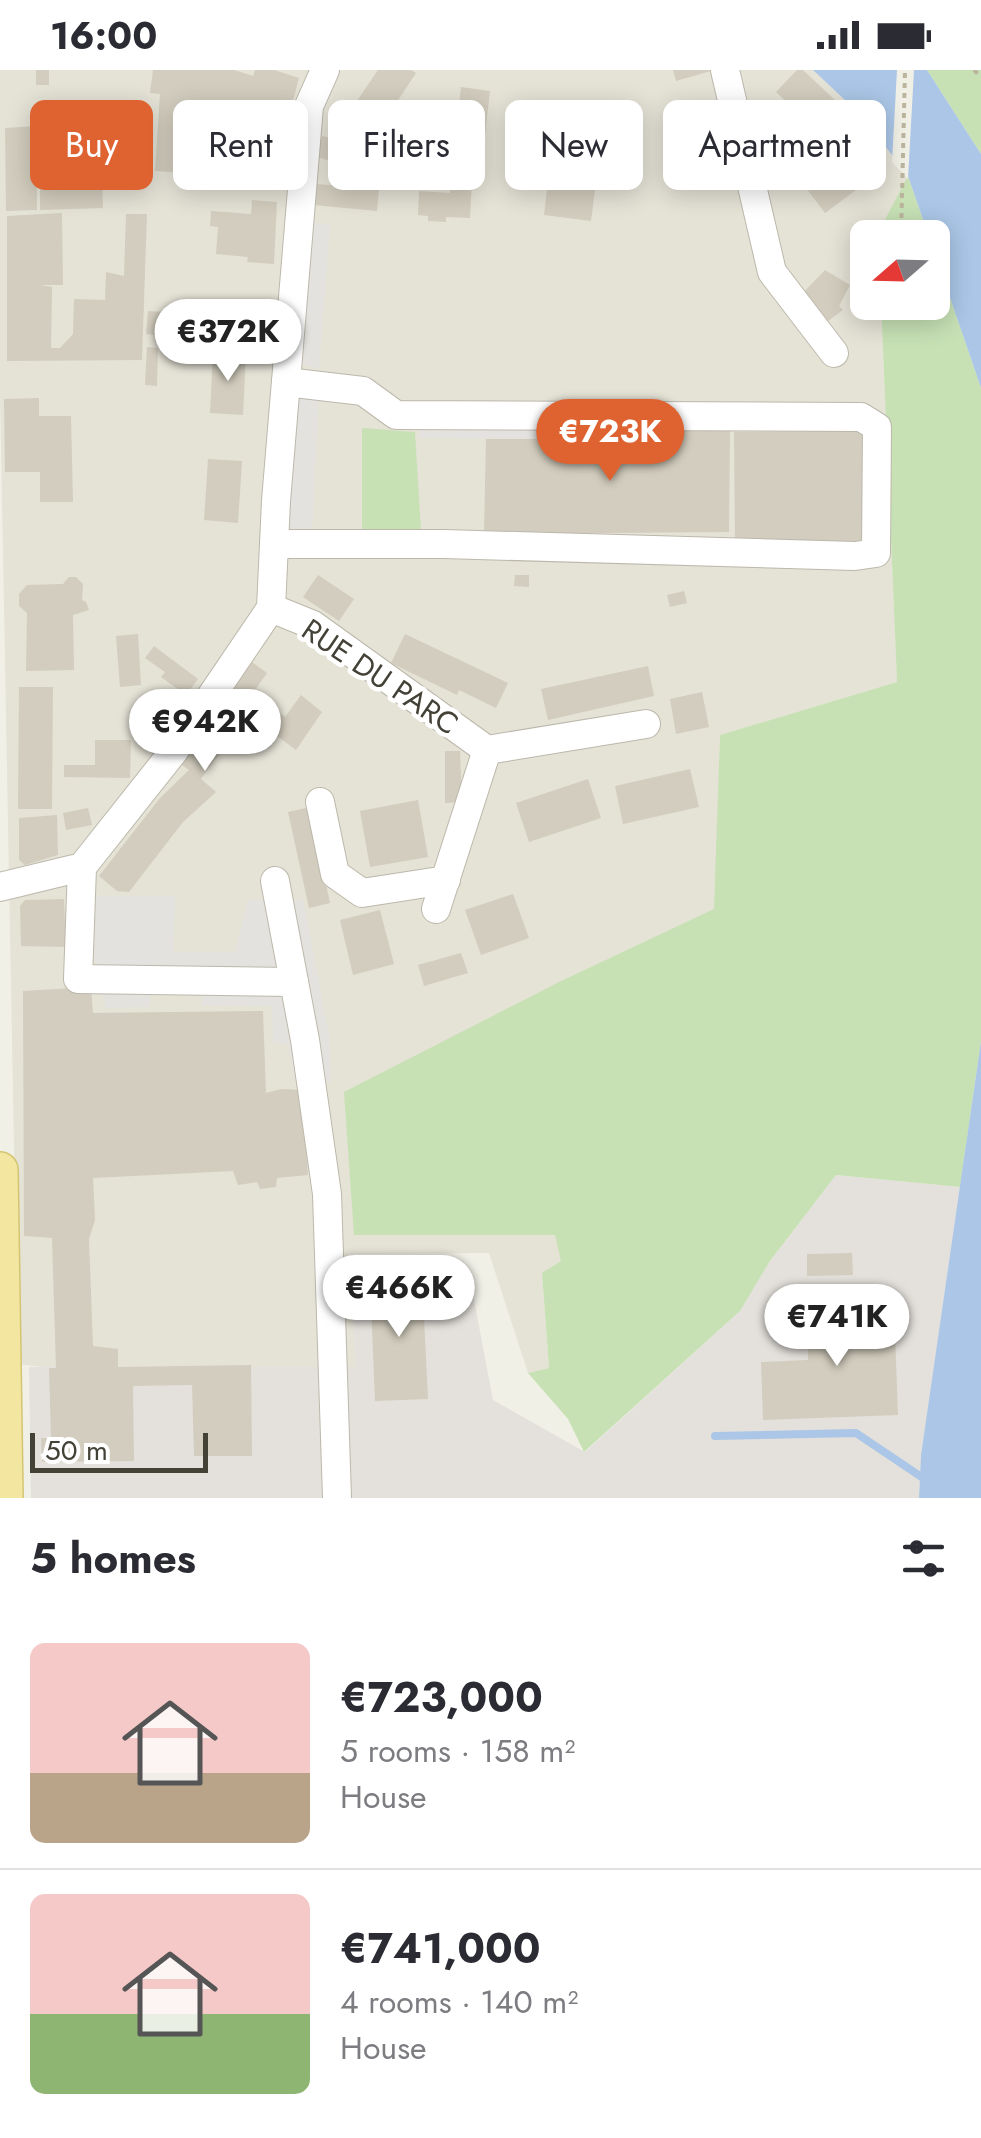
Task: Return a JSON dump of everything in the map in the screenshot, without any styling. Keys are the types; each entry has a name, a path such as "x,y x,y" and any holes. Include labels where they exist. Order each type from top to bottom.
{"main road":[{"path":"0,1170 6,1498"}],"street":[{"path":"294,982 78,979 82,866 174,751 271,608 309,106 326,70"},
{"path":"725,70 772,272 834,353"},
{"path":"274,544 444,544 855,556 876,553 877,427 861,418 396,415 363,391 286,382"},
{"name":"RUE DU PARC","path":"271,608 313,625 487,750 646,724"},
{"name":"RUE DU PARC","path":"436,909 487,750"},
{"path":"320,802 335,874 362,893 446,880"},
{"path":"0,886 82,866"},
{"path":"275,881 327,1194 337,1498"}],"path":[{"path":"901,220 906,70"},
{"path":"974,70 981,77"}],"shaded area":[{"path":"0,70 813,70 845,100 663,100 663,190 886,190 886,147 908,176 887,220 850,220 850,320 882,320 897,682 720,735 715,909 563,980 355,1234 555,1235 562,1261 542,1274 549,1368 528,1373 489,1253 348,1254 357,1367 49,1368 18,1364 0,391"},
{"path":"310,222 330,225 319,369 299,362"},
{"path":"297,393 319,393 312,531 289,530"},
{"path":"617,423 613,439 419,438 420,424"},
{"path":"95,896 175,896 173,952 235,952 248,900 303,900 329,1035 331,1082 295,1079 288,1044 273,1043 272,1006 202,1005 202,990 150,992 150,1007 106,1008 94,960"},
{"path":"836,1175 960,1187 921,1455 919,1498 31,1498 29,1367 356,1367 348,1254 468,1268 493,1400 585,1452 740,1311 770,1261"}],"green space":[{"path":"927,70 981,70 981,154"},
{"path":"908,176 923,220 885,220"},
{"path":"950,298 981,388 981,1041 960,1187 836,1175 770,1261 740,1311 584,1452 568,1419 528,1373 549,1368 542,1273 561,1261 555,1235 354,1235 344,1092 563,980 714,909 720,735 897,682 882,320 950,320"},
{"path":"362,428 415,432 421,530 362,532"}],"water":[{"path":"813,70 927,70 981,154 981,388 950,298 950,220 923,220 908,176 886,147 886,100 845,100"},
{"path":"981,1041 981,1498 919,1498 921,1455"}],"pier":[{"path":"897,70 914,70 908,179 892,162"}],"building":[{"path":"36,70 49,70 49,85 36,85"},
{"path":"153,70 234,70 253,76 255,70 274,70 299,78 293,100 173,100 173,172 155,171 160,94 150,93"},
{"path":"378,70 416,73 398,100 358,100"},
{"path":"673,70 711,70 711,71 676,81"},
{"path":"797,70 803,70 835,100 784,100 776,92"},
{"path":"461,87 490,91 485,135 485,100 460,100"},
{"path":"30,126 30,190 37,190 37,210 6,211 5,128"},
{"path":"322,136 328,137 328,160 316,157"},
{"path":"315,184 328,185 328,190 379,190 377,211 314,205"},
{"path":"40,190 102,190 103,208 40,210"},
{"path":"471,190 470,218 428,221 428,216 418,215 419,191"},
{"path":"547,190 595,190 591,221 544,215"},
{"path":"808,190 856,190 825,213"},
{"path":"252,200 277,202 274,264 216,254 218,227 210,226 211,211 251,214"},
{"path":"62,213 63,285 41,285 52,287 51,348 60,348 73,334 74,299 105,300 106,272 124,276 126,214 147,214 142,360 7,361 7,216"},
{"path":"825,270 850,285 839,306 843,310 824,324 800,296"},
{"path":"148,311 182,313 180,337 146,334"},
{"path":"147,347 158,348 157,386 145,385"},
{"path":"213,353 246,355 243,415 210,413"},
{"path":"39,398 39,416 71,416 73,502 40,502 40,472 5,472 4,399"},
{"path":"730,427 729,532 484,534 486,439 637,439 637,429"},
{"path":"862,431 862,546 735,545 734,432"},
{"path":"208,459 242,461 238,523 204,520"},
{"path":"318,575 354,599 339,621 303,597"},
{"path":"515,575 529,575 529,587 514,586"},
{"path":"69,577 76,577 83,584 82,600 89,610 73,615 74,670 26,671 27,613 19,606 19,594 27,585 63,584"},
{"path":"684,591 687,603 670,607 667,595"},
{"path":"138,634 141,685 120,687 116,636"},
{"path":"405,634 508,683 496,708 459,690 457,695 391,663"},
{"path":"154,646 198,679 186,695 161,677 165,672 145,658"},
{"path":"252,662 267,673 253,693 285,717 301,695 322,712 296,750 253,718 240,737 234,733 201,779 216,792 183,822 129,892 117,891 99,876 160,798 189,770 182,765"},
{"path":"648,666 654,696 548,720 541,689"},
{"path":"19,687 53,687 52,809 18,809"},
{"path":"702,692 709,727 676,734 670,699"},
{"path":"157,696 175,710 167,721 149,707"},
{"path":"95,740 131,740 130,778 64,777 64,765 95,765"},
{"path":"445,751 460,751 462,802 445,803"},
{"path":"690,769 699,807 623,824 615,786"},
{"path":"588,779 601,818 529,842 516,803"},
{"path":"418,800 428,857 370,867 360,811"},
{"path":"310,807 330,903 309,908 288,812"},
{"path":"88,808 92,825 66,830 63,813"},
{"path":"57,815 58,855 25,865 19,860 19,818"},
{"path":"513,894 529,938 481,955 465,910"},
{"path":"64,899 66,947 21,946 20,906 25,900"},
{"path":"380,910 394,964 353,975 340,920"},
{"path":"461,953 468,973 424,986 418,965"},
{"path":"91,987 93,1013 263,1011 266,1093 302,1090 308,1175 277,1178 276,1187 260,1189 257,1182 238,1185 233,1171 93,1178 95,1220 89,1239 93,1346 118,1349 118,1367 251,1365 252,1456 194,1456 192,1385 133,1386 134,1461 42,1462 41,1438 51,1438 49,1368 56,1368 52,1238 24,1236 23,991"},
{"path":"852,1253 853,1275 807,1276 807,1254"},
{"path":"422,1278 428,1399 375,1401 370,1280"},
{"path":"894,1307 898,1415 763,1420 761,1362 808,1360 807,1310"}],"waterway":[{"path":"715,1436 856,1433 926,1480"}]}
